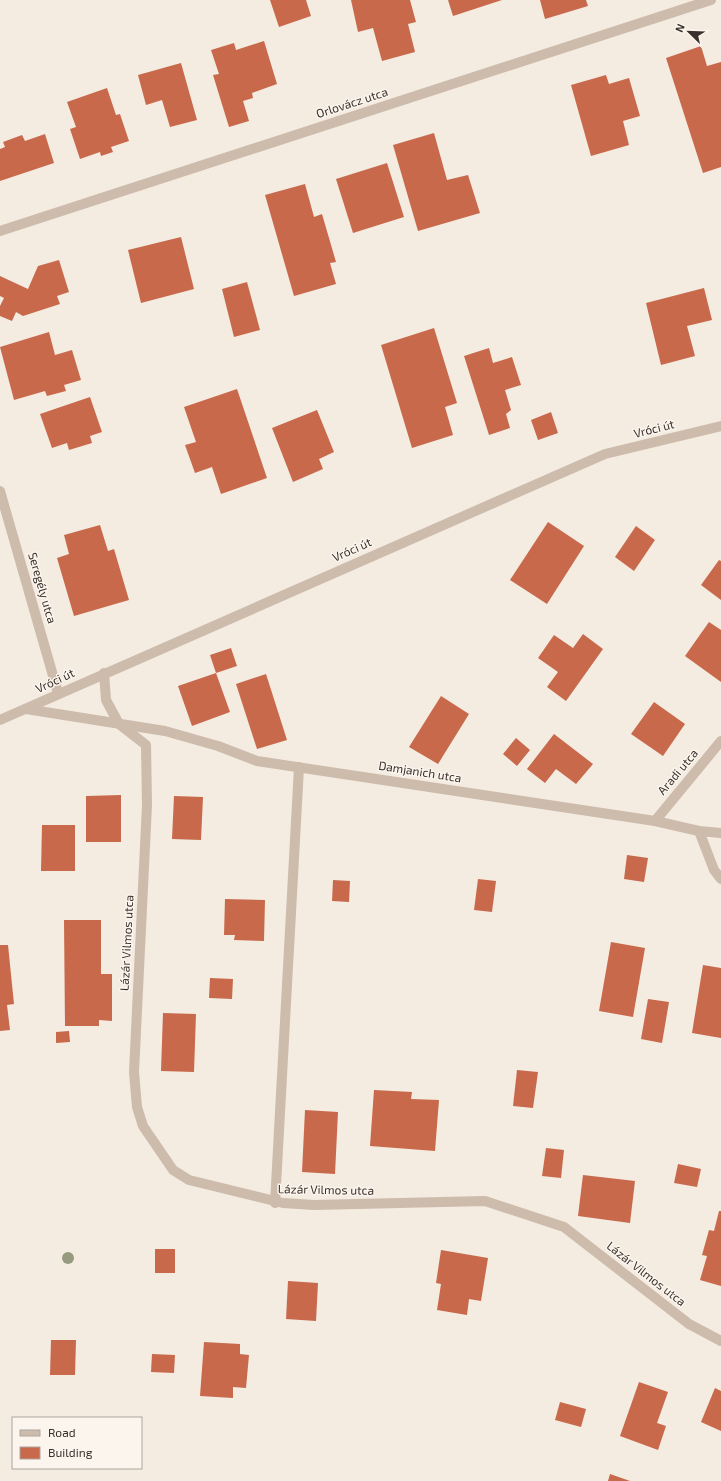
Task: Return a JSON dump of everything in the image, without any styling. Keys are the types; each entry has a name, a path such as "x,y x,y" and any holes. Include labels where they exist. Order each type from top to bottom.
{"street":[{"name":"Orlovácz utca","path":"0,231 711,0"},
{"name":"Vróci út","path":"0,720 58,693 605,454 721,426"},
{"name":"Seregély utca","path":"0,491 58,693"},
{"path":"104,673 106,700 119,724"},
{"name":"Damjanich utca","path":"26,709 165,731 218,746 257,761 655,820 699,831 721,834"},
{"name":"Lázár Vilmos utca","path":"119,724 146,745 147,805 134,1072 137,1107 143,1126 173,1170 189,1180 274,1203 314,1205 485,1201 564,1228 689,1324 721,1341"},
{"name":"Aradi utca","path":"655,820 721,741"},
{"path":"274,1203 299,767"},
{"path":"699,831 714,870 721,879"}],"building":[{"path":"270,0 306,0 311,16 279,27"},
{"path":"351,0 410,0 416,22 408,24 415,52 382,61 373,28 358,32"},
{"path":"448,0 502,0 453,16"},
{"path":"540,0 586,0 588,6 545,19"},
{"path":"264,41 277,84 252,93 253,98 243,101 249,121 229,127 213,75 219,74 211,50 234,43 236,50"},
{"path":"701,46 707,66 721,62 721,167 703,173 666,58"},
{"path":"181,63 197,120 170,127 162,100 146,105 138,75"},
{"path":"606,75 609,84 629,78 640,116 623,121 629,145 591,156 571,85"},
{"path":"107,88 116,115 120,114 129,141 111,147 113,152 101,156 100,152 80,159 70,129 76,127 67,102"},
{"path":"434,133 447,180 468,175 480,213 418,231 393,145"},
{"path":"45,134 54,163 0,181 0,149 5,147 3,142 22,135 25,141"},
{"path":"387,163 404,217 353,233 336,179"},
{"path":"305,184 314,217 322,214 336,262 330,263 336,284 294,296 265,195"},
{"path":"181,237 194,289 141,303 128,250"},
{"path":"59,260 69,292 57,296 60,304 23,316 16,312 12,321 0,316 0,306 4,298 0,296 0,276 28,289 38,266"},
{"path":"247,282 260,330 234,337 222,289"},
{"path":"704,288 712,320 687,326 695,356 661,365 646,303"},
{"path":"434,328 457,403 445,407 453,435 412,448 381,345"},
{"path":"49,332 55,355 72,350 81,380 64,385 66,391 47,396 45,391 14,400 0,347"},
{"path":"489,348 493,363 512,357 521,385 505,390 511,410 506,414 510,428 489,435 464,356"},
{"path":"237,389 267,478 221,494 212,467 195,473 185,445 196,442 184,407"},
{"path":"90,397 102,432 90,436 92,443 69,450 67,443 52,448 40,414"},
{"path":"317,410 334,452 319,459 323,469 293,482 272,428"},
{"path":"551,412 558,433 538,440 531,420"},
{"path":"548,522 584,546 547,604 510,580"},
{"path":"100,525 108,551 114,549 129,600 74,616 57,558 69,554 64,535"},
{"path":"636,526 655,540 634,571 615,557"},
{"path":"719,560 721,561 721,600 701,585"},
{"path":"709,622 721,630 721,682 685,656"},
{"path":"583,634 603,649 566,701 547,687 558,672 538,658 554,635 573,648"},
{"path":"231,648 237,666 216,673 210,655"},
{"path":"216,673 230,712 192,726 178,686"},
{"path":"266,674 287,740 257,749 236,684"},
{"path":"441,696 469,714 438,764 409,747"},
{"path":"654,702 685,724 663,756 631,734"},
{"path":"554,734 593,764 576,784 556,769 545,783 527,769"},
{"path":"516,738 530,750 517,766 503,754"},
{"path":"121,795 121,842 86,842 86,796"},
{"path":"174,796 203,797 201,840 172,839"},
{"path":"42,825 75,825 75,871 41,871"},
{"path":"627,855 648,858 644,882 624,879"},
{"path":"478,879 496,881 492,912 474,910"},
{"path":"333,880 350,881 349,902 332,901"},
{"path":"225,899 265,900 264,941 234,940 235,935 224,935"},
{"path":"64,920 101,920 101,974 112,974 112,1021 99,1020 99,1026 65,1026"},
{"path":"611,942 645,948 633,1017 599,1011"},
{"path":"0,945 8,945 14,1004 7,1005 10,1030 0,1031"},
{"path":"703,965 721,968 721,1038 692,1033"},
{"path":"210,978 233,979 232,999 209,998"},
{"path":"648,999 669,1002 662,1043 641,1039"},
{"path":"163,1013 196,1014 194,1072 161,1071"},
{"path":"69,1031 70,1042 56,1043 56,1032"},
{"path":"517,1070 538,1072 533,1108 513,1106"},
{"path":"374,1090 412,1092 411,1099 439,1100 435,1151 370,1146"},
{"path":"305,1110 338,1112 335,1174 302,1172"},
{"path":"546,1148 564,1150 561,1178 542,1176"},
{"path":"678,1164 701,1169 697,1187 674,1183"},
{"path":"583,1175 635,1181 630,1223 578,1216"},
{"path":"719,1211 721,1211 721,1286 700,1280 707,1256 702,1255 709,1230 714,1231"},
{"path":"155,1249 175,1249 175,1273 155,1273"},
{"path":"441,1250 488,1258 481,1301 469,1299 467,1315 437,1310 441,1284 436,1283"},
{"path":"288,1281 318,1283 316,1321 286,1319"},
{"path":"51,1340 76,1340 75,1375 50,1375"},
{"path":"204,1342 240,1344 240,1354 249,1355 246,1388 233,1387 233,1398 200,1396"},
{"path":"152,1354 175,1355 174,1373 151,1372"},
{"path":"639,1382 668,1392 657,1423 666,1426 658,1450 620,1436"},
{"path":"715,1388 721,1391 721,1431 701,1422"},
{"path":"560,1402 586,1409 581,1427 555,1420"},
{"path":"610,1474 630,1481 608,1481"}]}
